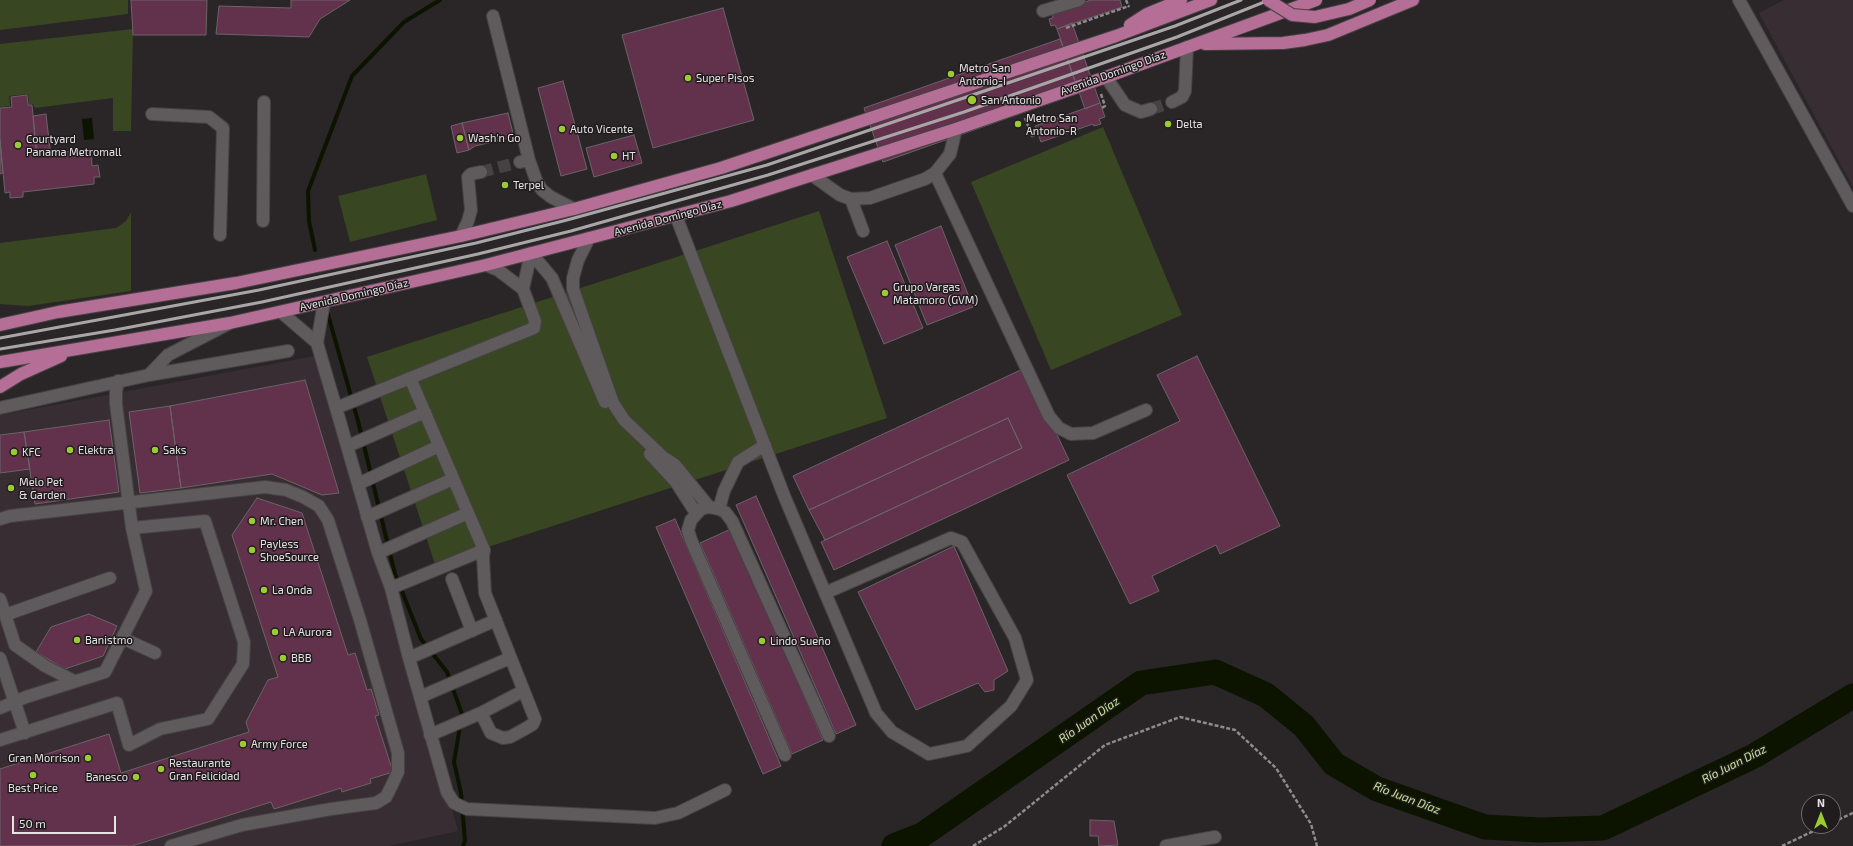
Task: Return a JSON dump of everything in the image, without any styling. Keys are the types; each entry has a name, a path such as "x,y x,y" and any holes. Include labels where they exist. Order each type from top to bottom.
{"main road":[{"path":"1116,36 1165,3 1181,0"},
{"path":"0,325 58,312 236,283 461,236 574,210 721,168 1116,36 1211,0"},
{"path":"1268,0 1292,15 1315,17 1349,9 1370,0"},
{"name":"Avenida Domingo Díaz","path":"0,362 230,323 280,312 486,265 731,201 956,129 1106,77 1316,0"},
{"path":"1191,45 1305,40 1328,34 1412,0"},
{"path":"0,317 58,312"},
{"path":"0,387 21,374 77,349"}],"street":[{"path":"1043,11 1079,0"},
{"path":"1739,0 1853,206"},
{"path":"493,16 525,161 542,190 574,210"},
{"path":"1172,102 1182,97 1185,91 1191,45"},
{"path":"1106,77 1125,105 1141,112 1151,109"},
{"path":"263,221 264,102"},
{"path":"152,114 209,117 223,128 220,235"},
{"path":"812,175 840,195 851,199 870,198 925,179 936,173 950,154 956,129"},
{"path":"461,236 471,210 468,177 471,174 481,172"},
{"path":"936,173 1049,416 1059,428 1070,434 1093,433 1146,410"},
{"path":"851,199 863,231"},
{"path":"676,216 765,445 825,593 876,713 892,732 929,754 967,746 1011,706 1027,680 1015,638 962,542 951,538 825,593"},
{"path":"589,238 578,260 573,278 573,288 613,403 624,420 663,457 675,465 714,508 726,512 732,521 829,736"},
{"path":"523,290 531,253"},
{"path":"531,253 552,278 611,417 676,482 696,513"},
{"path":"336,408 534,328 535,321 523,290 498,270 486,265"},
{"path":"324,302 317,343 348,446 367,517 391,588 430,735 447,792 454,804 467,810 655,818 678,813 725,790"},
{"path":"280,312 317,343"},
{"path":"149,375 168,355 230,323"},
{"path":"0,408 118,381 288,351"},
{"path":"410,378 484,550 485,593 535,719 533,724 510,737 497,737 491,733 481,713"},
{"path":"0,708 74,681 105,672 146,591 132,528 116,404 118,381"},
{"path":"348,446 425,412"},
{"path":"765,445 738,462 714,508 696,513 691,520 688,530 691,540 785,755"},
{"path":"358,484 439,446"},
{"path":"367,517 453,479"},
{"path":"0,519 10,516 265,487 286,490 319,506 328,520 360,620 398,753 398,772 386,797 376,803 331,809 242,825 171,846"},
{"path":"378,553 468,513"},
{"path":"0,740 120,702 129,745 162,726 208,719 243,664 244,642 205,521 132,528"},
{"path":"391,588 484,550"},
{"path":"5,615 110,578"},
{"path":"452,579 472,631"},
{"path":"0,599 15,645 45,666 74,681"},
{"path":"409,658 496,620"},
{"path":"122,638 155,653"},
{"path":"420,697 510,658"},
{"path":"1,664 20,700 25,733"},
{"path":"45,666 54,688"},
{"path":"430,735 481,713 523,691"},
{"path":"1166,846 1215,837"}],"path":[{"path":"1066,28 1129,6"},
{"path":"1021,106 1032,136 1038,134"},
{"path":"974,846 1005,826 1105,745 1180,717 1235,730 1276,768 1311,824 1317,846"},
{"path":"1841,819 1853,814"},
{"path":"1782,846 1807,834"}],"shaded area":[{"path":"1784,0 1853,0 1853,187 1759,13"},
{"path":"92,118 94,139 84,140 82,119"},
{"path":"320,355 458,831 389,846 0,846 0,415"}],"green space":[{"path":"0,0 128,0 128,14 0,30"},
{"path":"133,29 131,131 113,131 113,98 35,108 33,104 29,104 28,94 9,96 10,106 0,107 0,44"},
{"path":"1103,127 1182,315 1051,370 971,182"},
{"path":"426,174 437,220 350,242 338,196"},
{"path":"819,211 887,418 435,564 367,357"},
{"path":"131,212 131,291 28,306 0,304 0,243 116,228 126,221"}],"building":[{"path":"131,0 207,0 206,35 133,35"},
{"path":"291,0 350,0 320,19 309,37 216,34 219,6 291,8"},
{"path":"1091,0 1120,0 1122,7 1057,29 1055,25 1051,26 1049,19 1053,18 1052,13"},
{"name":"Super Pisos","path":"723,8 754,120 653,148 622,35"},
{"path":"1072,23 1100,103 1085,109 1057,29"},
{"name":"San Antonio","path":"1060,39 1079,93 883,162 864,108"},
{"name":"Auto Vicente","path":"563,81 587,169 561,176 538,88"},
{"name":"Courtyard Panama Metromall","path":"27,95 28,105 32,105 37,155 91,149 92,166 98,165 100,177 94,177 94,184 23,192 23,197 10,198 10,192 5,193 0,140 0,108 12,107 11,97"},
{"path":"1100,103 1105,117 1099,119 1101,124 1094,126 1093,124 1041,142 1035,126"},
{"path":"508,113 514,137 475,146 469,150 462,123"},
{"path":"46,114 50,149 36,150 33,116"},
{"name":"Wash'n Go","path":"462,123 469,150 457,153 451,126"},
{"name":"HT","path":"634,135 642,163 594,177 586,148"},
{"path":"0,140 3,173 0,174"},
{"path":"941,226 973,307 927,325 895,245"},
{"name":"Grupo Vargas Matamoro (GVM)","path":"887,241 923,328 884,344 847,257"},
{"path":"1197,356 1280,526 1220,554 1216,545 1152,576 1159,591 1130,604 1067,475 1180,421 1157,375"},
{"path":"1025,368 1069,460 834,570 821,542 1022,448 1008,418 809,510 793,476"},
{"path":"305,380 339,493 322,495 272,474 181,488 170,406"},
{"name":"Saks","path":"170,406 181,488 140,493 129,412"},
{"path":"1008,418 1022,448 825,540 809,510"},
{"name":"Elektra","path":"109,420 119,492 35,504 24,432"},
{"name":"KFC","path":"24,432 30,469 0,473 0,435"},
{"path":"756,496 856,725 836,734 736,505"},
{"path":"257,498 302,513 348,655 355,653 367,690 371,689 379,715 375,716 393,772 370,779 371,783 342,792 341,788 274,809 271,802 132,846 0,846 0,769 109,734 121,773 249,732 246,722 268,680 278,677 232,535"},
{"path":"675,519 781,766 763,774 656,527"},
{"name":"Lindo Sueño","path":"731,529 823,740 792,754 700,543"},
{"path":"954,546 1008,671 994,680 994,690 985,692 978,683 916,710 858,592"},
{"name":"Banistmo","path":"89,614 117,626 103,656 65,669 36,652 51,627"},
{"path":"1090,820 1114,821 1118,845 1099,846 1098,836 1090,836"}],"waterway":[{"path":"315,250 309,221 308,191 352,76 404,22 440,0"},
{"path":"327,311 358,421 395,574 421,639 447,672 462,714 454,762 461,793 465,841 463,846"},
{"name":"Río Juan Díaz","path":"894,846 922,835 1141,683 1215,672 1266,695 1304,726 1334,764 1377,789 1485,827 1540,830 1603,828 1754,756 1853,696"}],"tunnel":[{"path":"1151,109 1172,102"},
{"path":"481,172 520,162"}],"railway":[{"path":"0,338 259,290 476,243 567,220 767,165 1175,26 1241,0"},
{"path":"0,349 115,330 262,302 478,254 571,231 768,175 964,112 1177,37 1269,0"}],"place":[{"name":"Metro San Antonio-I","path":"951,74"},
{"name":"Super Pisos","path":"688,78"},
{"name":"San Antonio","path":"972,100"},
{"name":"Metro San Antonio-R","path":"1018,124"},
{"name":"Delta","path":"1168,124"},
{"name":"Auto Vicente","path":"562,129"},
{"name":"Wash'n Go","path":"460,138"},
{"name":"Courtyard Panama Metromall","path":"18,145"},
{"name":"HT","path":"614,156"},
{"name":"Terpel","path":"505,185"},
{"name":"Grupo Vargas Matamoro (GVM)","path":"885,293"},
{"name":"Elektra","path":"70,450"},
{"name":"Saks","path":"155,450"},
{"name":"KFC","path":"14,452"},
{"name":"Melo Pet & Garden","path":"11,488"},
{"name":"Mr. Chen","path":"252,521"},
{"name":"Payless ShoeSource","path":"252,550"},
{"name":"La Onda","path":"264,590"},
{"name":"LA Aurora","path":"275,632"},
{"name":"Banistmo","path":"77,640"},
{"name":"Lindo Sueño","path":"762,641"},
{"name":"BBB","path":"283,658"},
{"name":"Army Force","path":"243,744"},
{"name":"Gran Morrison","path":"88,758"},
{"name":"Restaurante Gran Felicidad","path":"161,769"},
{"name":"Best Price","path":"33,775"},
{"name":"Banesco","path":"136,777"}]}
